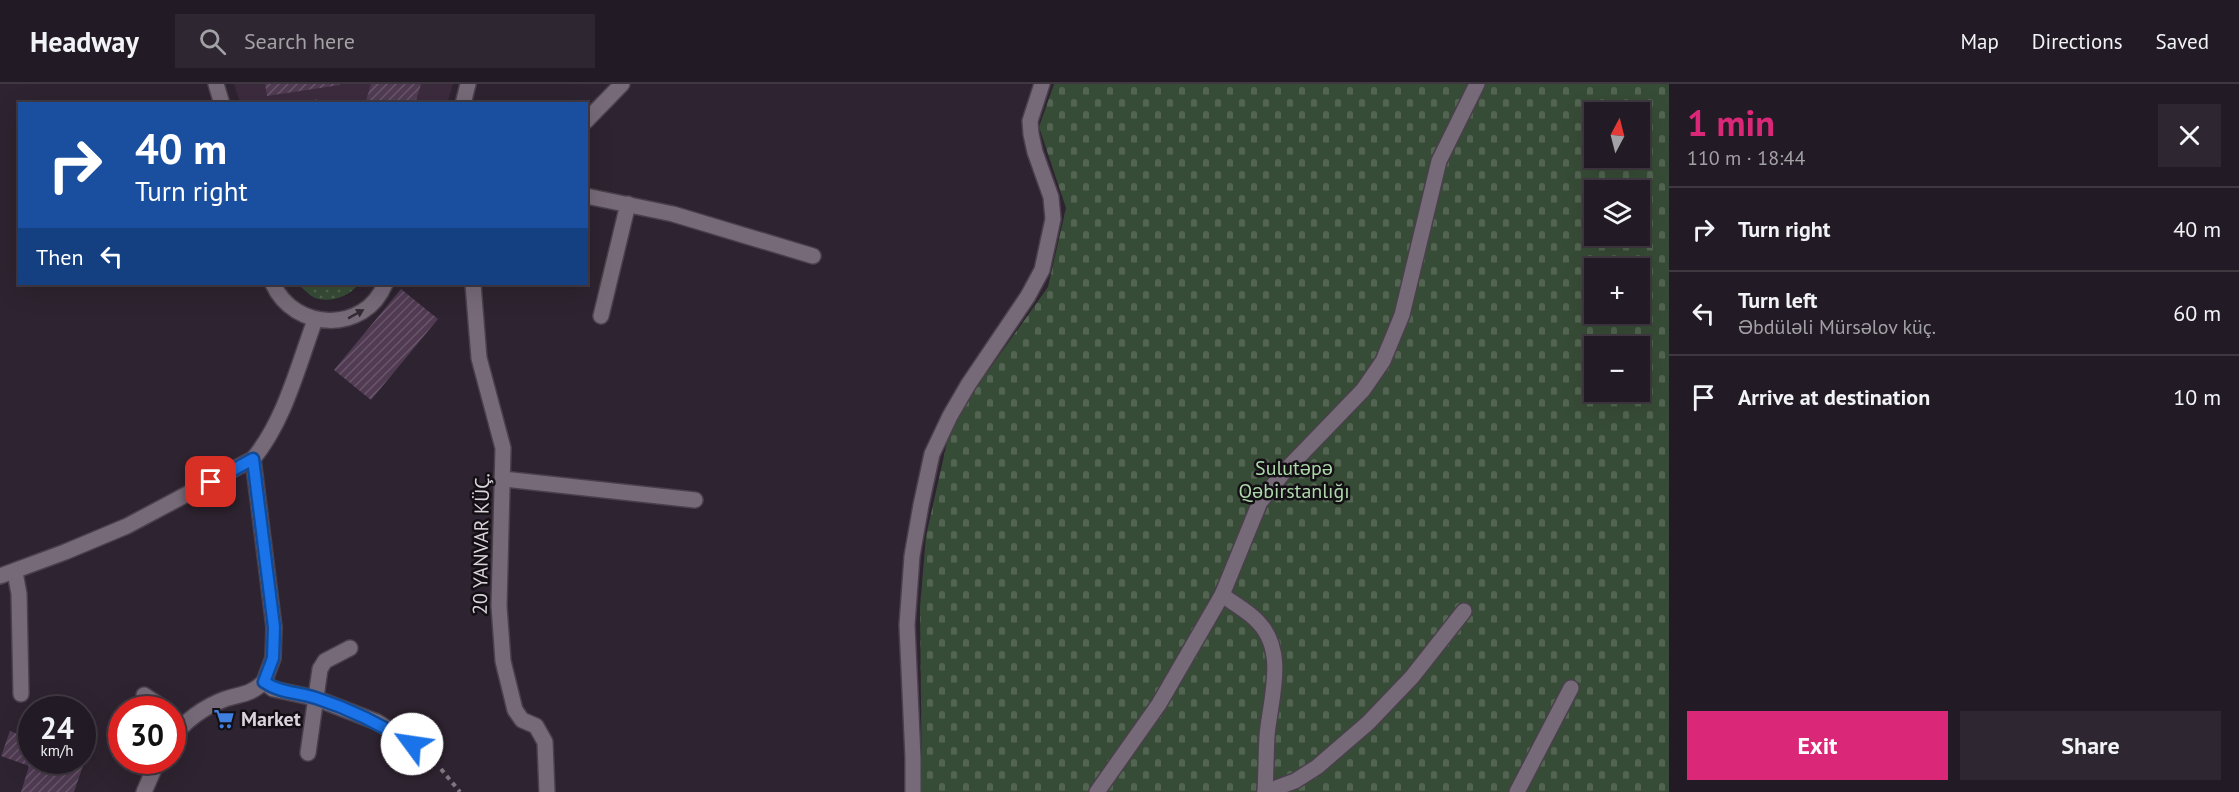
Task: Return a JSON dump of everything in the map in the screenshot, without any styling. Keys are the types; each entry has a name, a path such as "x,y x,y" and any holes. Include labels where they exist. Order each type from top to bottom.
{"street":[{"path":"216,84 221,102"},
{"path":"464,102 468,84"},
{"path":"588,119 622,84"},
{"path":"913,792 907,625 912,556 921,506 932,454 950,416 968,385 1028,296 1041,270 1053,219 1051,196 1035,152 1030,121 1042,84"},
{"path":"1096,792 1159,704 1222,595 1260,502 1283,473 1363,390 1383,361 1402,315 1439,161 1477,84"},
{"path":"588,196 696,220 813,256"},
{"path":"601,316 628,204"},
{"path":"273,285 287,305 300,314 315,320 331,321 346,319 360,312 373,303 384,285"},
{"name":"20 YANVAR KÜÇ.","path":"474,285 479,358 503,447 499,606 503,661 515,710 522,720 536,726 545,742 547,792"},
{"path":"21,694 19,594 7,574 127,526 253,459 262,448 278,418 315,320"},
{"path":"186,715 226,699 246,695 264,682 273,658 274,627 253,459"},
{"path":"503,479 694,500"},
{"path":"1222,595 1259,623 1271,643 1274,690 1267,735 1265,792 1295,781 1317,767 1368,723 1412,677 1464,611"},
{"path":"308,753 320,669 325,661 350,648"},
{"path":"264,682 273,689 315,698 377,722 430,754"},
{"path":"1517,792 1571,688"},
{"path":"144,792 152,774"}],"path":[{"path":"430,754 460,792"}],"shaded area":[{"path":"234,84 453,84 448,102 240,102"}],"green space":[{"name":"Sulutəpə Qəbirstanlığı","path":"1054,84 1669,84 1669,792 922,792 920,607 926,536 948,438 971,395 1048,287 1066,208 1039,127"},
{"path":"298,285 357,285 338,298 325,300 313,297"}],"building":[{"path":"265,84 340,84 340,85 267,96"},
{"path":"371,84 421,84 416,102 366,102"},
{"path":"401,289 438,319 371,400 334,370"},
{"path":"10,731 18,734 18,762 1,756"},
{"path":"27,774 80,774 74,792 21,792"}],"place":[{"name":"Market","path":"224,719"}],"route":[{"path":"211,482 253,459 274,627 273,658 264,682 273,689 315,698 377,722 412,744"}]}
